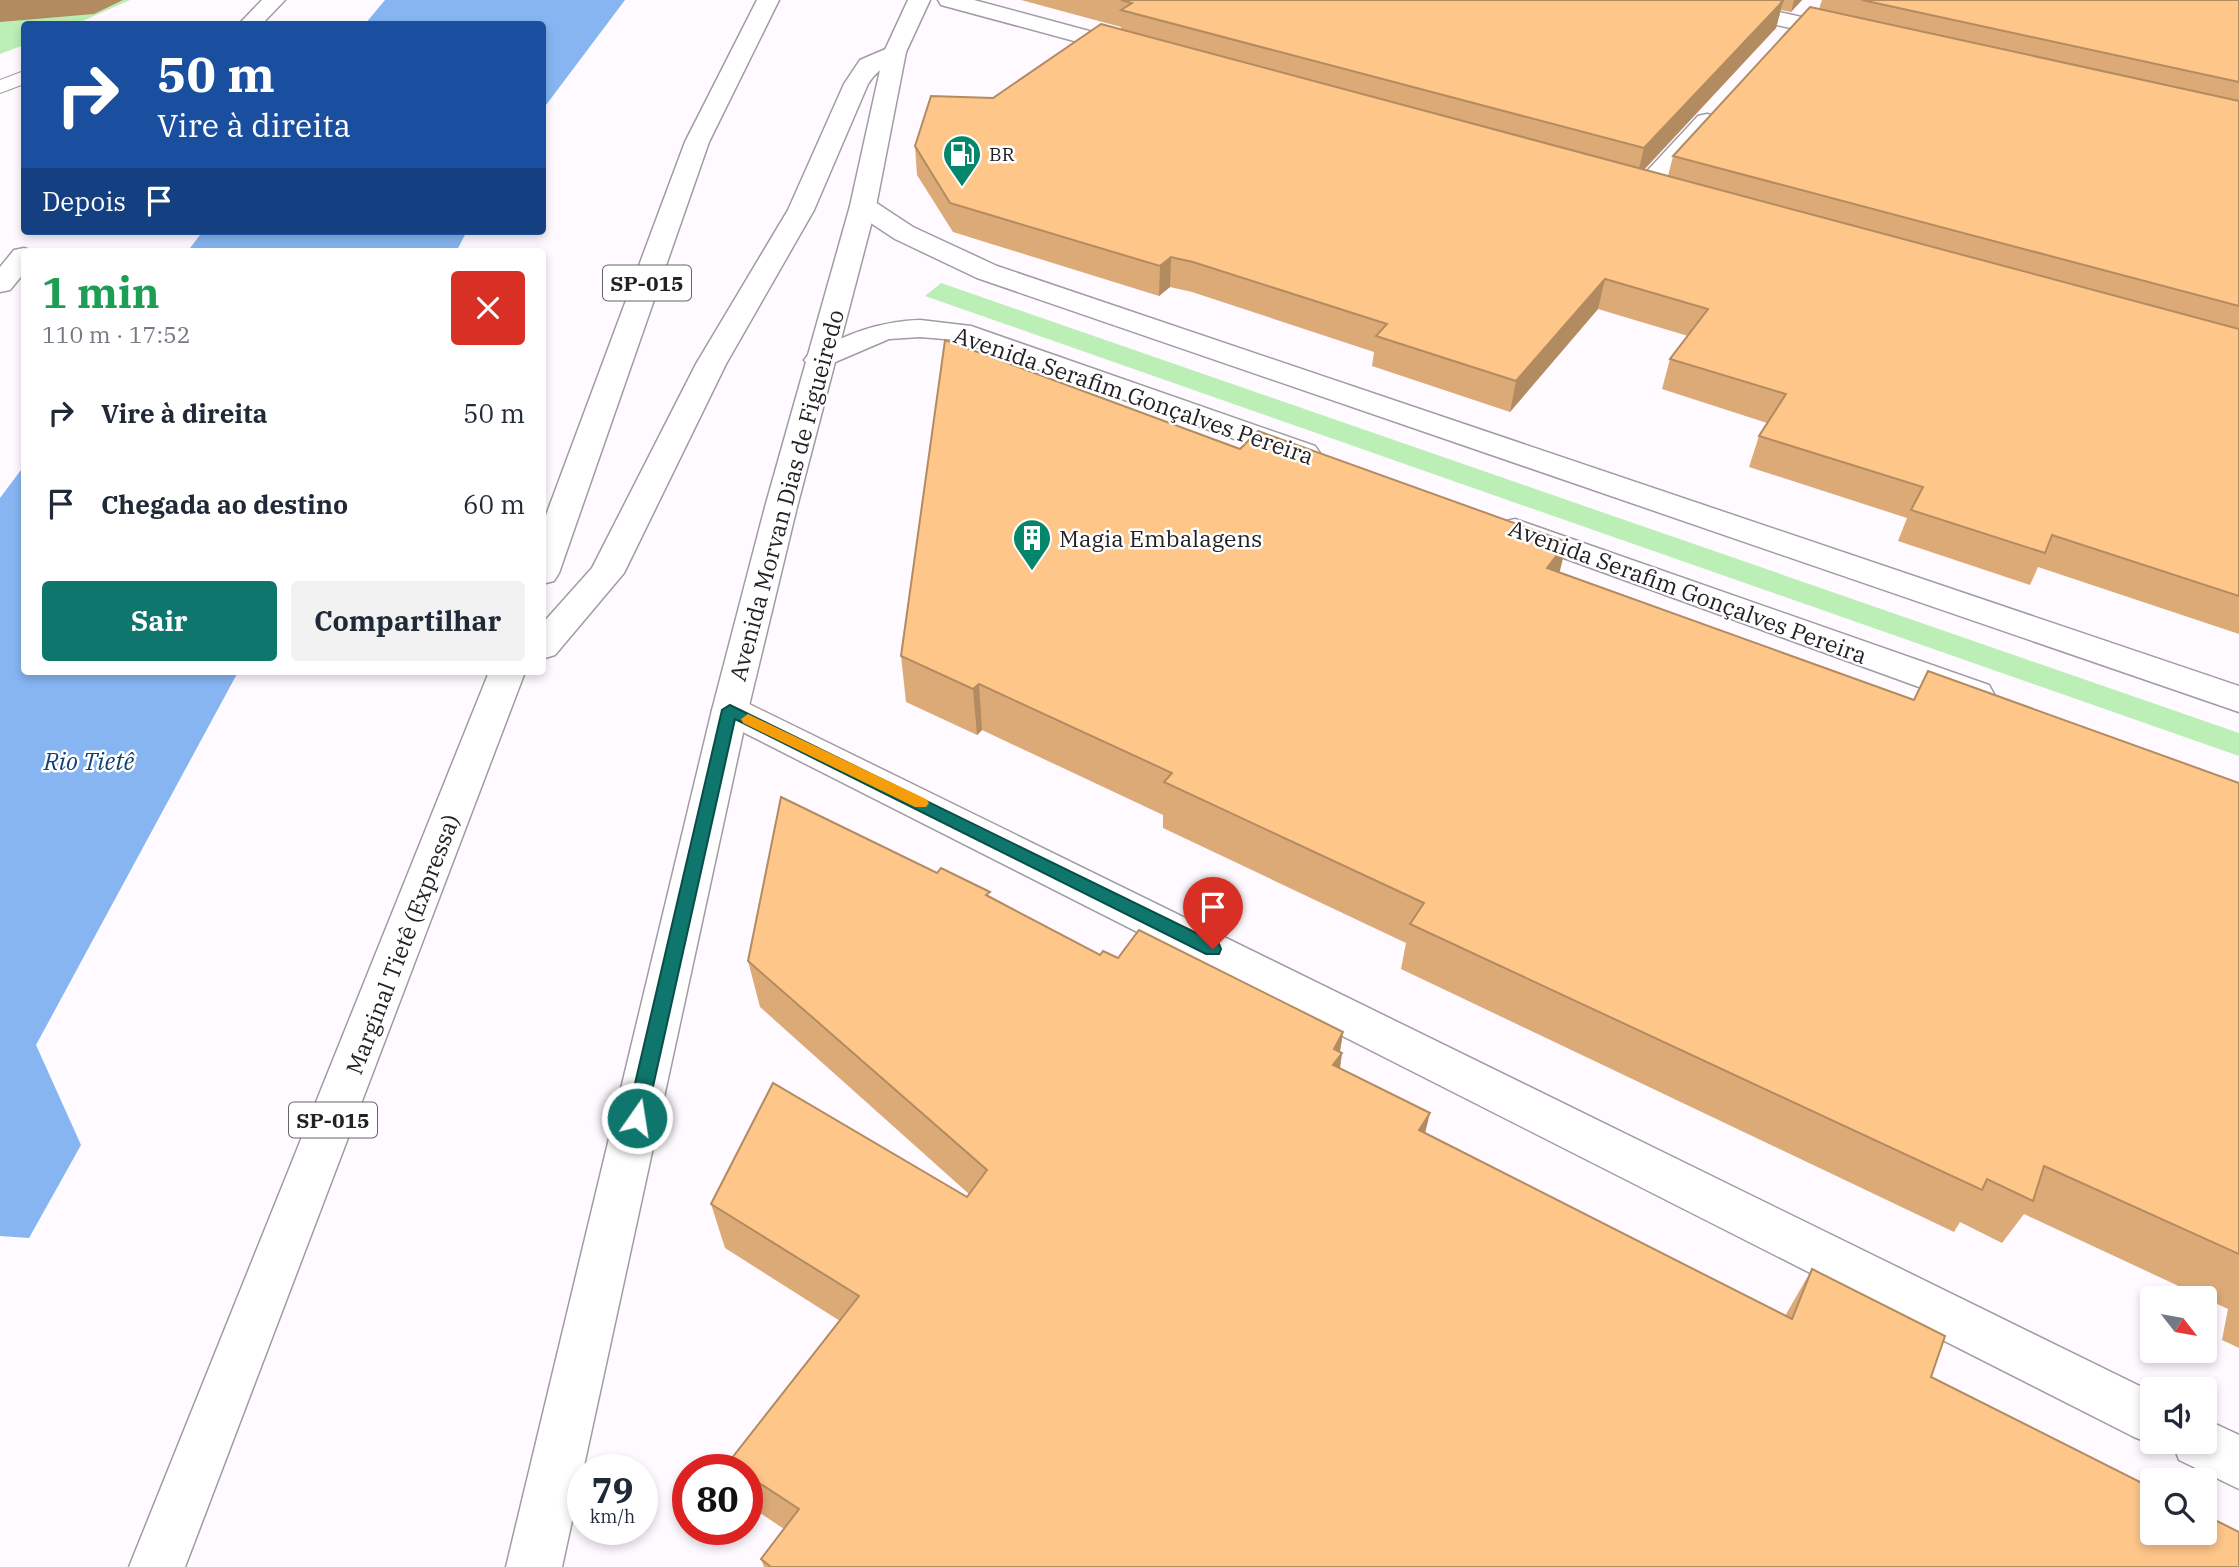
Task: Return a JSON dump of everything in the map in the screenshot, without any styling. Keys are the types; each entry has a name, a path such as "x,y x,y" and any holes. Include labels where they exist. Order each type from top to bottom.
{"main road":[{"path":"253,21 274,0"},
{"name":"SP-015","path":"546,562 697,142 768,0"},
{"name":"Avenida Morvan Dias de Figueiredo","path":"542,1562 730,710 820,360 863,206 895,52 919,0"},
{"path":"949,0 1150,55"},
{"path":"1696,0 1865,38"},
{"path":"1780,42 1817,0"},
{"path":"546,642 607,573 710,364 801,210 856,84 868,65 895,52"},
{"path":"1644,189 1726,101"},
{"path":"1617,182 1670,196"},
{"path":"863,206 904,233 987,272 2239,699"},
{"path":"0,284 21,260"},
{"name":"Avenida Serafim Gonçalves Pereira","path":"820,360 854,341 890,329 961,331 1330,462"},
{"name":"Avenida Serafim Gonçalves Pereira","path":"1488,519 2002,704"},
{"name":"Marginal Tietê (Expressa)","path":"156,1567 508,681"},
{"path":"730,710 2140,1413"},
{"path":"2217,1452 2239,1463"}],"lane":[{"path":"0,87 21,78"}],"green space":[{"path":"0,0 130,0 83,21 21,21 21,46 0,54"},
{"path":"941,283 2239,733 2239,756 925,296"}],"water":[{"path":"385,0 625,0 546,105 546,21 368,21"},
{"path":"200,235 465,235 458,248 190,248"},
{"name":"Rio Tietê","path":"21,470 21,675 236,675 36,1045 81,1145 29,1238 0,1236 0,498"}],"building":[{"path":"1121,0 1783,1 1644,148 1121,10 1132,3"},
{"path":"1862,0 2239,0 2239,82"},
{"path":"1810,7 2239,101 2239,306 1673,156"},
{"path":"1101,24 2239,329 2239,596 2052,535 2045,553 1911,510 1923,487 1759,436 1786,394 1670,359 1708,309 1605,279 1516,381 1376,336 1387,324 1193,262 1171,257 1160,266 950,203 915,146 931,96 993,98"},
{"path":"945,340 1240,449 1258,431 1567,542 1547,568 1914,700 1928,671 2239,783 2239,1254 2044,1166 2033,1201 1987,1179 1982,1190 1410,924 1424,903 1164,782 1172,773 979,684 973,689 901,656"},
{"path":"781,797 937,873 941,868 990,892 986,895 1100,955 1103,951 1118,958 1139,930 1343,1032 1334,1049 1342,1053 1333,1065 1430,1113 1419,1130 1792,1319 1812,1269 1945,1336 1931,1377 2140,1482 2140,1545 2217,1545 2217,1521 2239,1532 2239,1567 771,1567 761,1559 799,1509 763,1485 763,1454 735,1454 859,1296 711,1204 773,1083 967,1197 987,1170 748,961"}],"slow traffic":[{"path":"748,719 921,803"}],"place":[{"name":"BR","path":"962,188"},
{"name":"Magia Embalagens","path":"1032,572"}],"route":[{"path":"637,1118 730,710 1213,949"}]}
